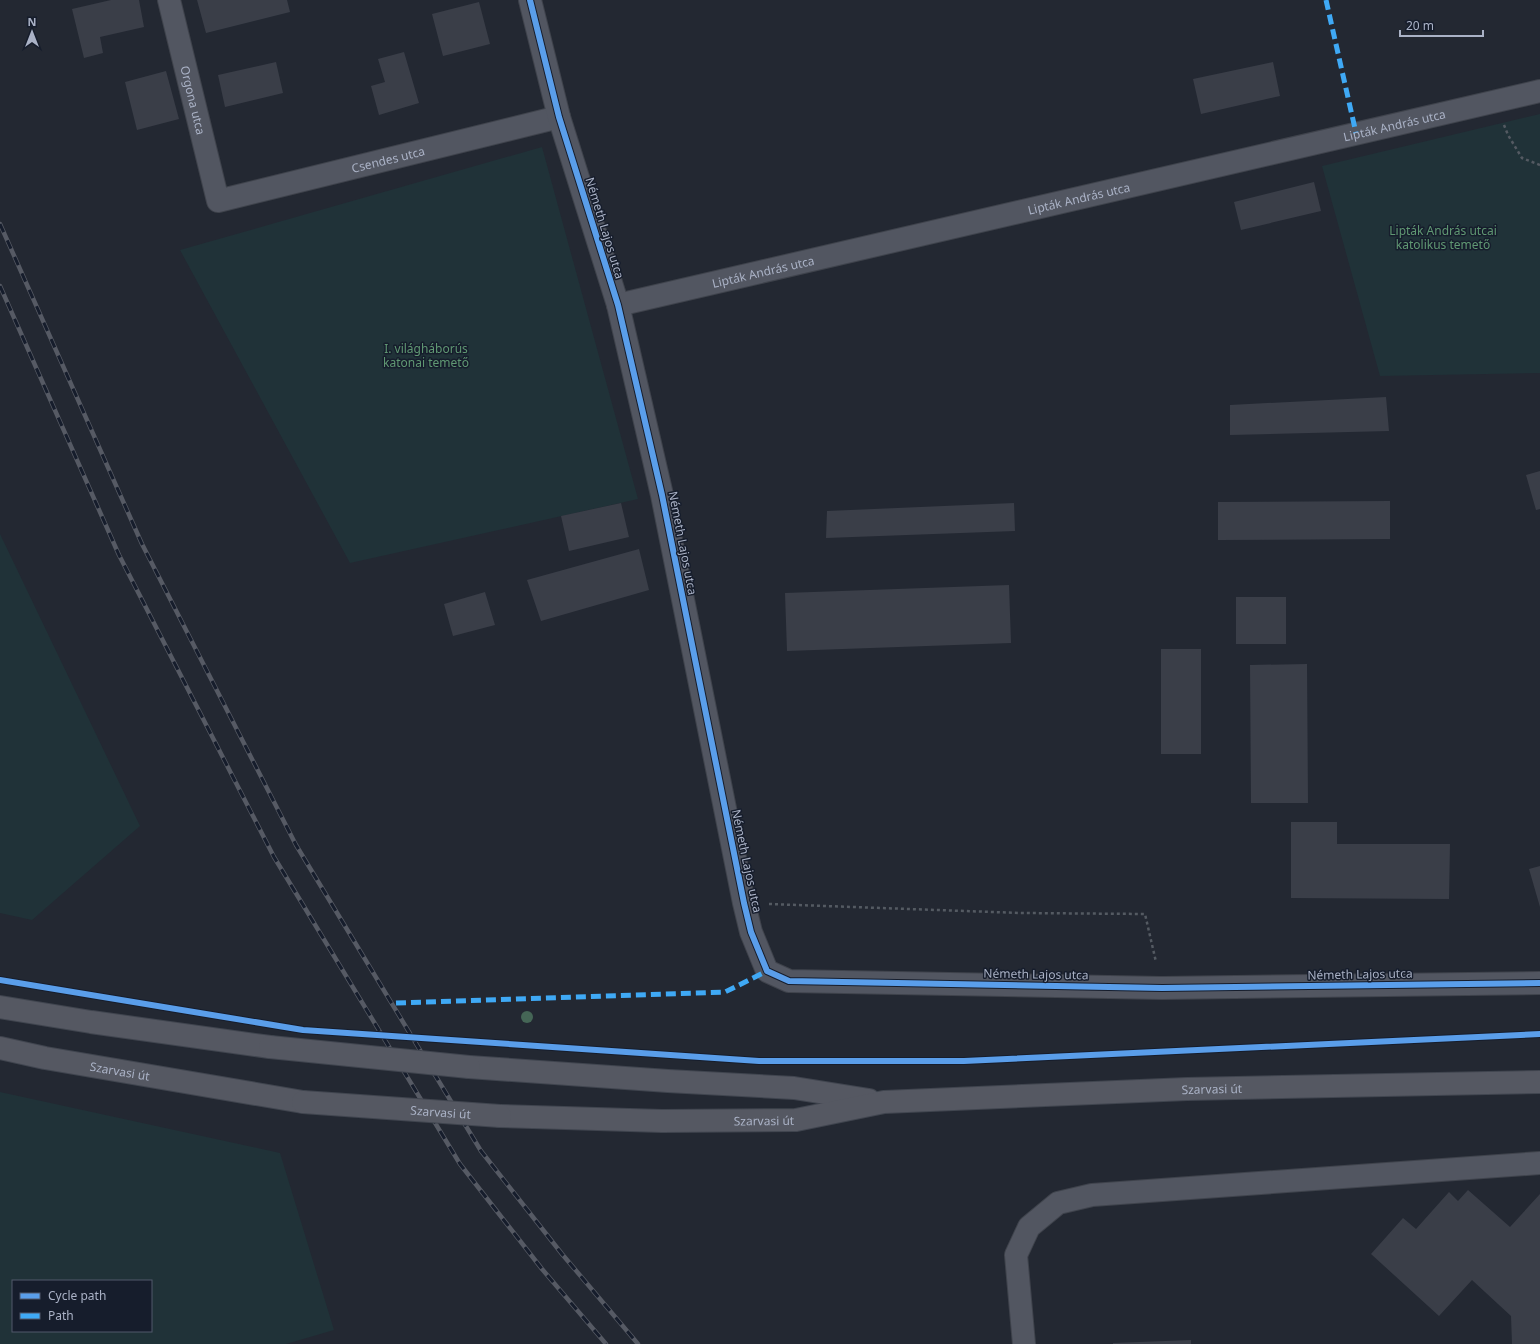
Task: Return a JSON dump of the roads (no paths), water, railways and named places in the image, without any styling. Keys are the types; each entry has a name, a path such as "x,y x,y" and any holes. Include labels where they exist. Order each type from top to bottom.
{"main road":[{"name":"Szarvasi út","path":"0,1006 91,1022 270,1047 469,1067 668,1082 794,1088 884,1102"},
{"name":"Szarvasi út","path":"0,1048 45,1058 303,1102 500,1116 662,1121 796,1120 884,1102 1187,1089 1540,1082"}],"street":[{"name":"Orgona utca","path":"169,0 218,201"},
{"name":"Németh Lajos utca","path":"530,0 559,117 618,305 662,495 750,932 767,971 790,981 1162,988 1540,983"},
{"name":"Lipták András utca","path":"618,305 1540,91"},
{"name":"Csendes utca","path":"218,201 559,117"},
{"path":"1024,1344 1016,1255 1028,1227 1058,1203 1092,1195 1540,1163"}],"railway":[{"path":"0,224 142,544 296,845 481,1151 562,1254 638,1344"},
{"path":"0,286 119,555 274,857 460,1164 542,1269 606,1344"}],"park label":[{"name":"Lipták András utcai katolikus temető","path":"1443,237"},
{"name":"I. világháborús katonai temető","path":"426,355"}]}
